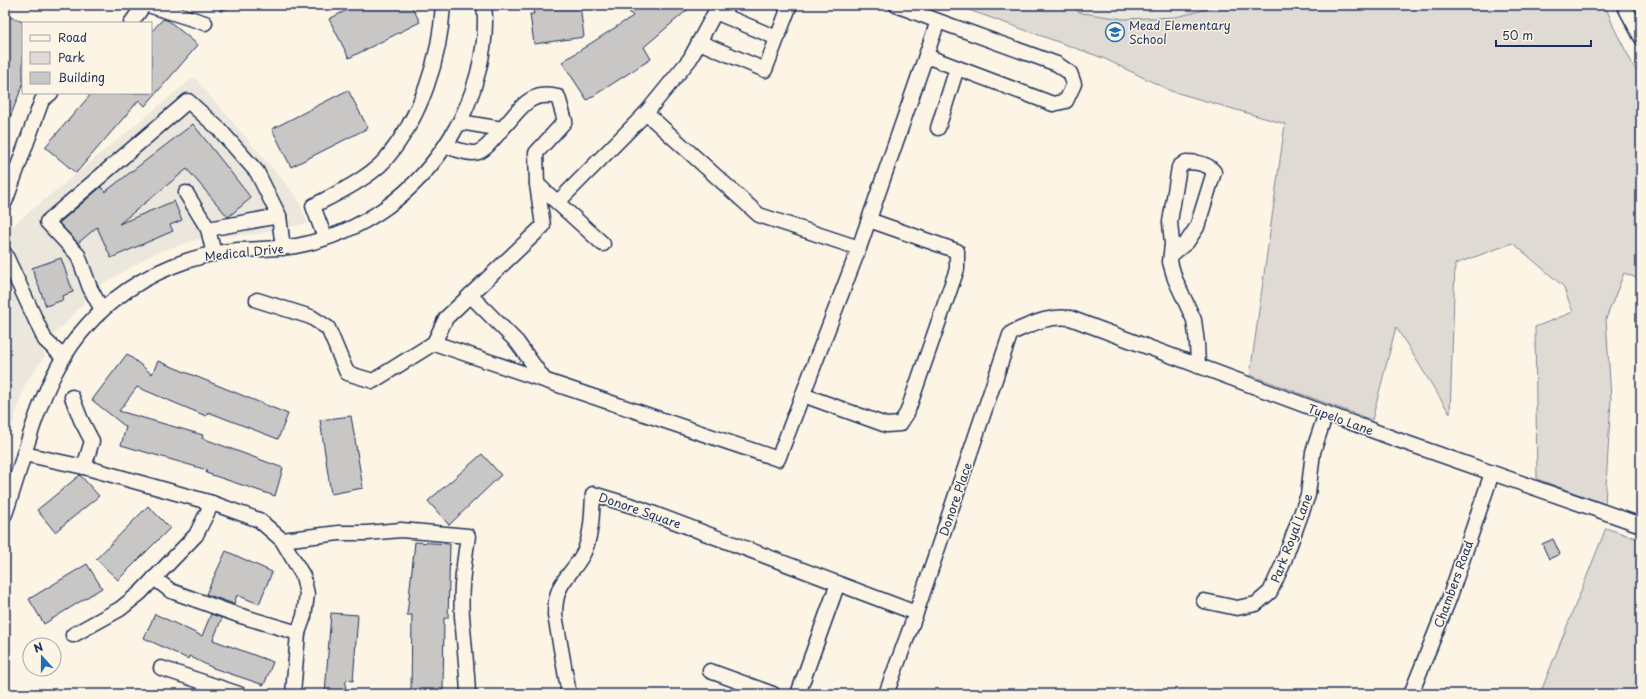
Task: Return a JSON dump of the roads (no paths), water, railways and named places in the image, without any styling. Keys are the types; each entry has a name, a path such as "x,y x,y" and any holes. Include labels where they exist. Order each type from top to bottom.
{"street":[{"path":"133,22 144,5"},
{"path":"148,5 205,23"},
{"path":"325,238 313,206 350,186 384,161 407,127 428,84 437,52 443,5"},
{"name":"Medical Drive","path":"5,514 47,386 63,357 83,330 102,310 139,283 158,272 196,258 214,254 283,248 325,238 364,222 383,211 404,195 422,177 446,146 460,122 474,87 483,45 484,5"},
{"path":"699,42 765,70 789,7 784,5"},
{"path":"896,5 1057,64 1070,73 1074,84 1066,101 1053,104 926,56"},
{"path":"1624,5 1641,37"},
{"path":"558,202 646,113 690,58 717,8 777,38"},
{"path":"434,343 543,378 778,459 859,248 938,21"},
{"path":"938,128 957,68"},
{"path":"5,202 42,100 50,94"},
{"path":"258,300 312,317 328,328 347,373 373,381 434,343 446,318 543,226 536,153 565,121 558,97 546,94 532,97 483,150 478,153 465,152 446,146"},
{"path":"102,310 90,288 78,255 47,222 188,101 219,129 258,172 279,216 283,248"},
{"path":"646,113 759,215 859,248"},
{"path":"460,122 502,129"},
{"path":"1171,255 1187,242 1198,227 1214,172 1210,167 1197,162 1186,162 1180,167 1170,222 1172,244 1171,255 1172,272 1194,320 1198,366"},
{"path":"538,184 603,244"},
{"path":"186,193 208,229 214,254"},
{"path":"208,229 279,216"},
{"path":"803,395 886,425 900,424 907,413 957,269 957,251 869,220"},
{"path":"5,254 45,340 63,357"},
{"path":"470,295 517,342 543,378"},
{"name":"Tupelo Lane","path":"1041,320 1060,316 1070,318 1326,414 1641,525"},
{"name":"Donore Place","path":"886,694 916,613 1010,335 1041,320"},
{"path":"72,396 81,420 92,441 84,467"},
{"name":"Park Royal Lane","path":"1204,601 1237,608 1256,604 1270,592 1282,566 1308,495 1314,452 1326,414"},
{"path":"24,454 84,467 254,516 282,540 303,576 307,594 304,616 298,634 294,694"},
{"name":"Chambers Road","path":"1411,694 1449,599 1492,473"},
{"name":"Donore Square","path":"569,694 555,615 555,606 560,585 583,554 587,545 590,532 593,494 636,507 916,613"},
{"path":"73,635 120,609 140,594 196,535 212,503"},
{"path":"282,540 339,533 367,533 401,530 468,536 462,572 462,615 468,671 468,694"},
{"path":"154,578 171,591 238,615 298,634"},
{"path":"798,694 838,583"},
{"path":"161,668 240,694"},
{"path":"710,670 773,694"}],"waterway":[{"path":"221,10 231,5"}],"place":[{"name":"Mead Elementary School","path":"1115,32"}]}
